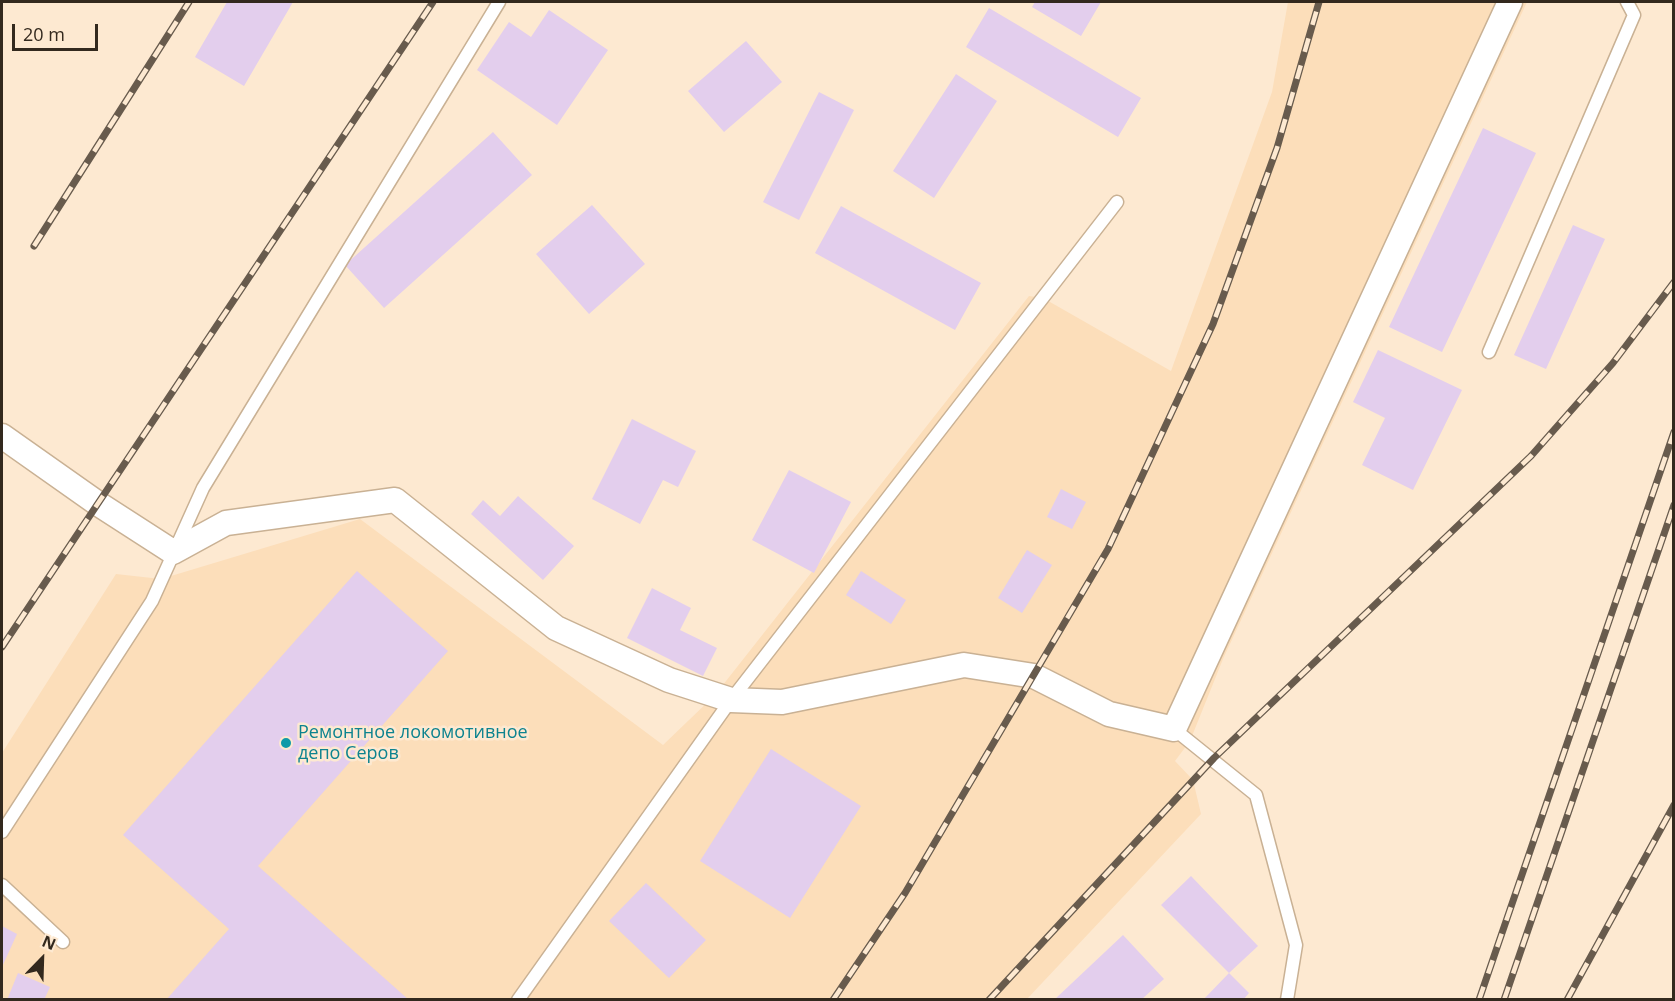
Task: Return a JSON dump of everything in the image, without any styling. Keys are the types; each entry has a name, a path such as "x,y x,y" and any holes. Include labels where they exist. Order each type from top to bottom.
{"street":[{"path":"2,436 97,503 173,552 226,523 395,500 556,628 669,680 731,700 782,702 964,665 1034,676 1109,714 1174,729 1510,2"}],"lane":[{"path":"2,832 152,601 203,488 499,2"},
{"path":"1489,352 1634,15 1627,2"},
{"path":"518,999 731,700 1118,202"},
{"path":"1174,729 1256,795 1296,945 1287,999"},
{"path":"2,885 63,942"}],"shaded area":[{"path":"1288,2 1527,2 1223,659 1190,741 1175,761 1193,780 1201,814 1027,999 2,999 2,753 116,574 161,579 360,519 663,745 715,695 1029,296 1043,298 1171,371 1272,92"}],"building":[{"path":"227,2 293,2 244,86 195,57"},
{"path":"1035,2 1101,2 1081,36 1032,7"},
{"path":"989,8 1141,98 1118,137 966,47"},
{"path":"549,10 608,50 557,125 477,70 509,22 531,37"},
{"path":"746,41 782,82 724,132 688,91"},
{"path":"956,74 997,101 934,198 893,171"},
{"path":"819,92 854,110 799,220 763,202"},
{"path":"1483,128 1536,153 1442,352 1389,327"},
{"path":"493,132 532,175 384,308 345,265"},
{"path":"592,205 645,264 589,314 536,254"},
{"path":"841,206 981,283 955,330 815,253"},
{"path":"1573,225 1605,239 1546,369 1514,355"},
{"path":"1378,350 1462,390 1413,490 1362,465 1385,418 1353,402"},
{"path":"632,419 696,451 678,487 663,480 640,524 592,499"},
{"path":"789,470 851,502 814,573 752,540"},
{"path":"1061,489 1086,502 1072,529 1047,517"},
{"path":"518,496 574,546 543,580 471,514 483,500 500,516"},
{"path":"1027,550 1052,565 1022,613 998,598"},
{"name":"Ремонтное локомотивное депо Серов","path":"357,571 448,651 258,866 409,1000 166,1000 229,929 123,835"},
{"path":"861,571 906,600 891,624 846,595"},
{"path":"652,588 691,608 680,630 717,648 703,676 627,638"},
{"path":"771,749 861,806 790,918 700,861"},
{"path":"1191,876 1258,946 1229,973 1161,905"},
{"path":"646,883 706,940 669,978 609,921"},
{"path":"2,926 17,934 2,967"},
{"path":"1123,935 1164,979 1141,1000 1054,1000"},
{"path":"18,973 50,987 44,1000 7,1000"},
{"path":"1229,973 1249,993 1243,1000 1203,1000"}],"railway":[{"path":"34,246 189,2"},
{"path":"2,647 433,2"},
{"path":"833,1000 905,893 1108,549 1213,324 1277,148 1319,2"},
{"path":"989,1000 1214,758 1531,456 1613,363 1674,282"},
{"path":"1479,1000 1674,432"},
{"path":"1504,1000 1674,505"},
{"path":"1567,1000 1674,805"}],"place":[{"name":"Ремонтное локомотивное депо Серов","path":"286,743"}]}
